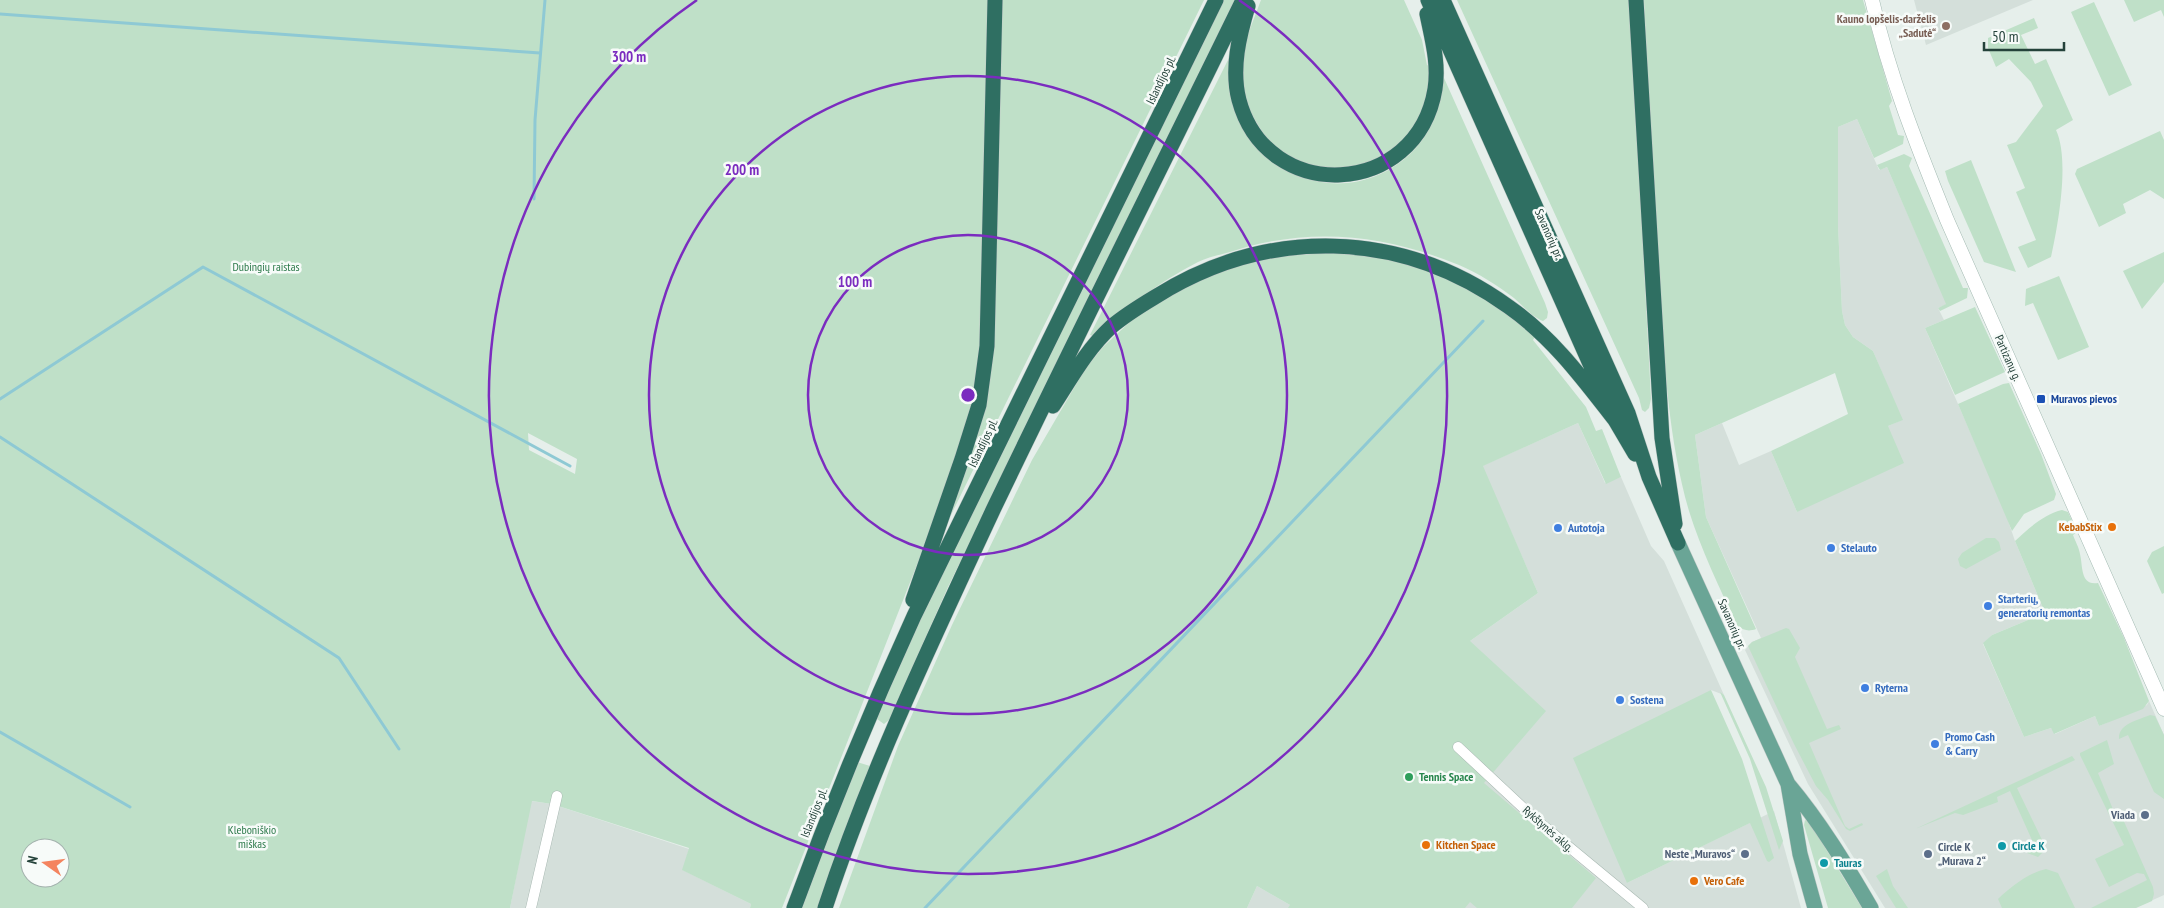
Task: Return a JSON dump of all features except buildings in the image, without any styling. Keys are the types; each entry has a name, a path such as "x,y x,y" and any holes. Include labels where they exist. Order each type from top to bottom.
{"highway":[{"path":"887,674 979,405 988,346 995,0"},
{"name":"Islandijos pl.","path":"794,908 831,808 887,674 1216,0"},
{"path":"825,908 856,818 892,728 1018,458 1243,0"},
{"path":"1250,0 1237,51 1236,80 1239,100 1248,122 1271,152 1294,166 1314,174 1346,175 1378,167 1402,152 1418,133 1430,111 1435,89 1437,66 1426,0"},
{"name":"Savanorių pr.","path":"1426,0 1615,420 1649,477"},
{"name":"Savanorių pr.","path":"1443,0 1628,413 1649,477 1678,543"},
{"path":"1636,0 1662,438 1678,543"},
{"path":"1018,458 1087,356 1111,328 1172,286 1208,269 1261,252 1302,246 1340,245 1395,253 1439,267 1474,284 1510,308 1549,340 1569,361 1615,420"}],"main road":[{"name":"Savanorių pr.","path":"1678,543 1788,784 1800,854 1815,908"},
{"name":"Savanorių pr.","path":"1788,784 1807,806 1829,838 1871,908"}],"street":[{"name":"Partizanų g.","path":"1872,0 1892,77 1946,220 2164,709"},
{"name":"Rykštynės aklg.","path":"1458,747 1534,818 1642,908"},
{"path":"532,908 557,796"}],"shaded area":[{"name":"Kauno lopšelis-darželis „Sadutė“","path":"1914,0 2033,0 1926,45"},
{"path":"1857,119 1879,170 1887,167 1947,304 1938,308 1944,320 1925,328 2005,512 2045,613 1992,635 1983,644 2024,737 2051,728 2055,734 2095,716 2099,726 2147,705 2149,701 2164,735 2164,895 2135,908 1885,908 1808,784 1745,650 1752,642 1761,638 1706,517 1695,435 1722,423 1739,465 1771,451 1797,512 1888,426 1902,420 1873,351 1853,337 1845,325 1842,311 1838,226 1838,127"},
{"path":"1578,423 1605,483 1621,477 1651,546 1664,561 1724,695 1711,690 1627,883 1774,811 1801,908 1247,908 1257,886 1290,905 1470,641 1538,593 1482,466"},
{"path":"531,801 552,804 689,849 683,870 751,904 750,908 510,908"}],"green space":[{"path":"0,0 988,0 981,337 968,428 955,468 782,908 750,908 751,904 682,870 689,848 552,804 532,801 510,908 0,908","holes":["528,433 577,459 575,474 529,450"]},
{"path":"999,0 1204,0 951,515 949,513 978,427"},
{"path":"1224,0 1235,0 948,587 889,720 884,724 877,719 907,646"},
{"path":"1261,0 1404,0 1422,40 1427,65 1433,68 1431,87 1414,132 1383,160 1339,170 1298,163 1268,141 1247,107 1242,83 1242,60 1248,34"},
{"path":"1457,0 1630,0 1651,399 1649,408 1645,412 1642,410 1639,398"},
{"path":"1644,0 1863,0 1892,101 1889,106 1898,135 1904,136 1903,144 1874,158 1857,119 1838,127 1838,226 1842,311 1845,325 1853,337 1873,351 1903,420 1888,426 1904,463 1797,512 1771,451 1848,414 1835,373 1695,435 1706,517 1756,629 1751,630 1737,626 1699,540 1682,485 1672,432 1662,325"},
{"path":"2124,0 2164,0 2164,17 2161,10 2134,22"},
{"path":"2094,2 2132,85 2109,96 2071,12"},
{"path":"2034,18 2038,28 2021,35 2035,64 2046,59 2073,120 2056,130 2062,158 2062,175 2057,228 2051,257 2028,268 2018,247 2036,240 2016,192 2025,188 2007,145 2016,142 2043,106 2031,82 2009,59 1996,67 1988,48 1988,38"},
{"path":"1231,54 1232,88 1237,113 1254,143 1272,161 1293,174 1316,181 1340,183 1364,180 1387,171 1409,155 1422,141 1432,123 1437,111 1444,78 1545,303 1548,312 1547,318 1543,321 1535,317 1514,298 1494,284 1459,265 1431,254 1374,240 1346,237 1317,237 1259,244 1202,260 1156,287 1093,336 1090,335"},
{"path":"2160,131 2164,140 2164,199 2150,190 2123,204 2126,213 2099,227 2075,174 2077,169"},
{"path":"1904,154 1912,158 1909,166 1963,288 1968,288 1967,298 1940,311 1938,308 1946,304 1887,167 1880,170 1877,165"},
{"path":"1971,160 2016,272 1984,262 1948,181 1945,171"},
{"path":"1356,251 1451,276 1537,333 1533,340 1586,407 1596,431 1602,429 1621,477 1606,484 1578,423 1483,466 1538,593 1470,641 1546,711 1484,783 1596,878 1572,908 1477,908 1470,902 1465,908 1288,908 1290,905 1257,886 1247,908 839,908 898,746 952,625 1032,460 1085,369 1104,346 1133,319 1180,287 1255,258"},
{"path":"2164,252 2164,282 2142,309 2123,271"},
{"path":"2059,276 2089,347 2058,360 2033,303 2025,306 2026,289"},
{"path":"1975,307 2005,372 1955,395 1925,328"},
{"path":"2009,383 2041,454 2056,494 2054,500 2024,514 2012,531 1958,404"},
{"path":"2062,510 2068,512 2077,532 2073,535 2079,551 2083,574 2088,581 2098,583 2124,638 2149,701 2143,709 2099,726 2095,716 2054,734 2051,728 2024,737 1983,643 1992,635 2045,613 2015,541 2043,518"},
{"path":"1986,538 1995,538 1999,542 2001,550 1966,569 1960,566 1958,559 1962,553"},
{"path":"2164,546 2164,593 2162,594 2147,561 2152,552"},
{"path":"1786,628 1789,629 1800,648 1795,657 1827,729 1839,725 1841,729 1809,743 1845,826 1849,829 1862,823 1863,825 1850,831 1846,829 1828,800 1816,786 1748,646 1752,642"},
{"path":"1711,690 1742,759 1774,858 1769,862 1767,861 1750,823 1627,883 1573,758"},
{"path":"1720,692 1724,695 1766,787 1783,841 1779,850 1750,759"},
{"path":"2150,715 2155,716 2164,735 2164,799 2154,792 2128,735 2119,739 2125,726"},
{"path":"2107,740 2114,764 2098,773 2117,819 2122,817 2153,887 2152,901 2136,908 2091,908 2147,880 2144,874 2137,873 2109,887 2095,859 2124,845 2080,755 2080,753"},
{"path":"2072,756 2075,760 2017,788 2044,844 2045,850 2038,857 2027,853 2036,849 2010,791 1997,797 1998,802 1963,815 1955,813 1915,829"},
{"path":"857,762 870,766 818,908 802,908"},
{"path":"1805,820 1810,823 1862,908 1828,908 1804,825"},
{"path":"1887,869 1893,886 1908,908 1896,908 1876,876"},
{"path":"2046,869 2058,873 2075,908 2002,908 1998,899 2003,894 2026,877"}],"waterway":[{"path":"534,199 535,120 545,0"},
{"path":"0,14 540,53"},
{"path":"0,399 203,267 570,466"},
{"path":"925,908 1483,321"},
{"path":"0,437 339,658 399,749"},
{"path":"0,732 130,807"}],"place":[{"name":"Kauno lopšelis-darželis „Sadutė“","path":"1946,26"},
{"name":"Muravos pievos","path":"2041,399"},
{"name":"KebabStix","path":"2112,527"},
{"name":"Autotoja","path":"1558,528"},
{"name":"Stelauto","path":"1831,548"},
{"name":"Starterių, generatorių remontas","path":"1988,606"},
{"name":"Ryterna","path":"1865,688"},
{"name":"Sostena","path":"1620,700"},
{"name":"Promo Cash & Carry","path":"1935,744"},
{"name":"Tennis Space","path":"1409,777"},
{"name":"Viada","path":"2145,815"},
{"name":"Kitchen Space","path":"1426,845"},
{"name":"Circle K","path":"2002,846"},
{"name":"Neste „Muravos“","path":"1745,854"},
{"name":"Circle K „Murava 2“","path":"1928,854"},
{"name":"Tauras","path":"1824,863"},
{"name":"Vero Cafe","path":"1694,881"}],"park label":[{"name":"Dubingių raistas","path":"266,267"},
{"name":"Kleboniškio miškas","path":"252,837"}]}
